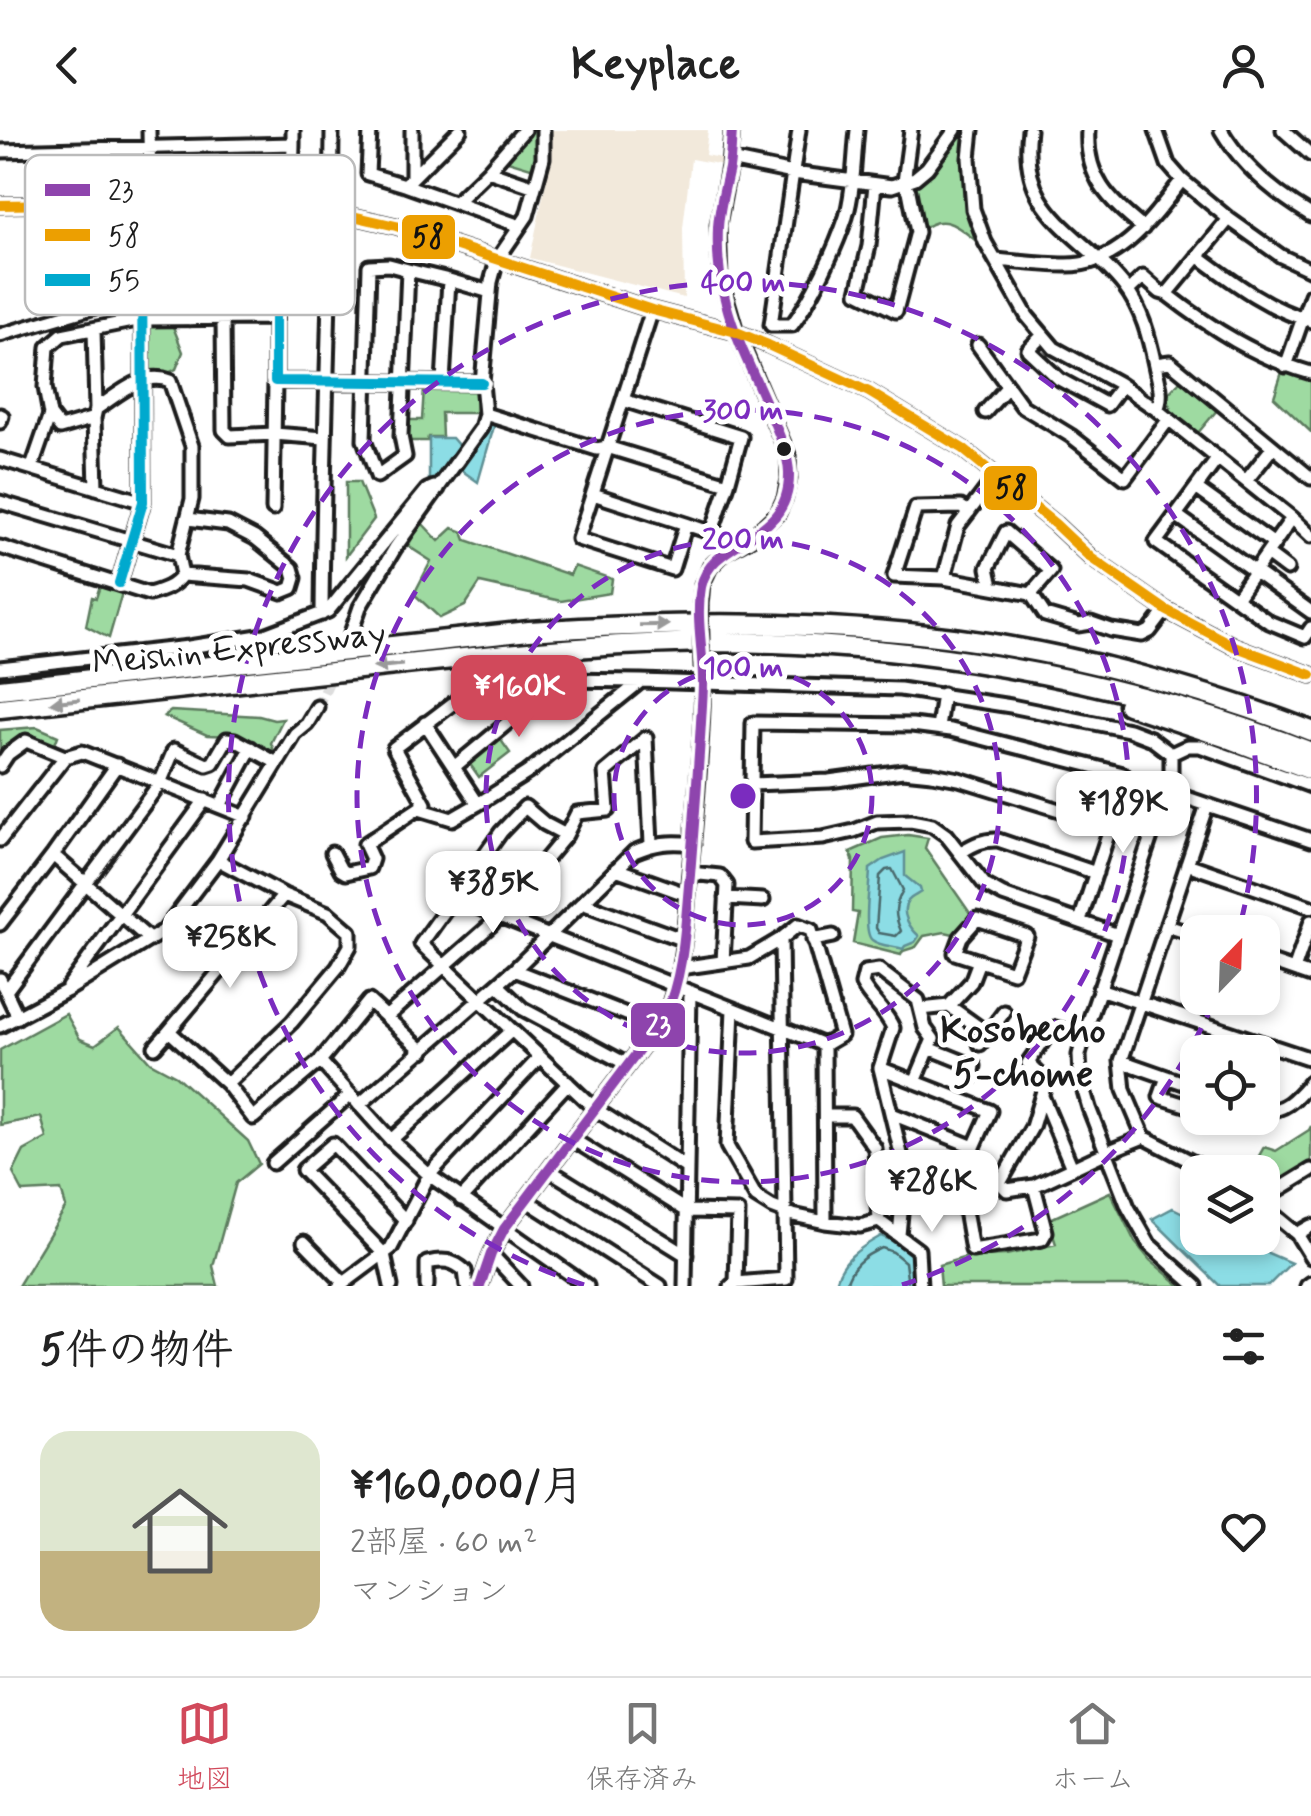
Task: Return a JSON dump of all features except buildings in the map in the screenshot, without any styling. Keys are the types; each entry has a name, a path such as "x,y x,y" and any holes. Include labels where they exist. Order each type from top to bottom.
{"highway":[{"path":"809,626 879,625 1033,644 1178,679 1311,723"},
{"name":"Meishin Expressway","path":"0,689 601,626 809,626 956,638 1067,659 1177,686 1311,731"},
{"name":"Meishin Expressway","path":"0,708 533,651 665,644 795,644 950,659 1096,686 1186,710 1311,752"},
{"path":"795,644 950,665 1060,686 1166,718 1311,770"}],"street":[{"path":"149,130 149,155"},
{"path":"332,130 332,155"},
{"path":"370,130 368,174 409,182 520,226"},
{"path":"409,182 412,130"},
{"path":"455,202 524,130"},
{"path":"351,633 360,606 395,548 480,428 490,292 497,260 526,216 543,158 543,130"},
{"path":"480,1286 504,1230 665,1016 680,968 690,874 702,675 702,584 710,567 725,552 752,537 778,514 785,498 788,455 736,332 720,278 718,225 732,130"},
{"path":"798,130 771,325 792,325 806,305 846,216 857,130"},
{"path":"875,184 869,246 858,292 896,312 917,232 904,182 911,130"},
{"path":"730,160 892,186 915,178 927,168 955,130"},
{"path":"972,130 969,158 973,209 985,242 1027,316 1054,348 1158,410 1311,536"},
{"path":"1029,130 1028,168 1037,195 1062,227 1128,291 1144,320 1162,399 1158,410"},
{"path":"1088,130 1090,161 1101,185 1116,207 1143,228"},
{"path":"1156,130 1168,164 1182,180 1281,256 1311,270"},
{"path":"1221,130 1273,189 1311,214"},
{"path":"1284,130 1311,155"},
{"path":"409,182 455,132"},
{"path":"0,151 149,149 293,137"},
{"path":"488,171 535,188"},
{"path":"996,260 1071,266 1100,260 1122,248 1143,228 1182,180"},
{"path":"0,205 25,205"},
{"path":"355,217 396,226 652,310 736,332 869,392 963,449 1092,558 1166,610 1234,646 1311,675"},
{"path":"1167,294 1229,219"},
{"path":"1198,256 1265,302 1307,319"},
{"path":"408,270 400,436 405,456 377,476 364,440 369,266 388,265 449,280 490,292"},
{"path":"1128,291 1143,277 1214,330 1286,366 1311,373"},
{"path":"443,382 449,280"},
{"path":"1286,366 1307,319 1311,295"},
{"path":"652,310 578,539 672,569 686,524"},
{"path":"0,335 68,315"},
{"path":"119,583 143,502 142,315"},
{"path":"226,315 224,430 230,436 324,438"},
{"path":"273,509 276,315"},
{"path":"322,614 328,315"},
{"path":"32,468 50,415 46,386 48,347 62,335 142,319 276,318"},
{"path":"94,329 96,488"},
{"path":"1043,335 1028,350 1059,379 1107,405 1121,386"},
{"path":"978,345 1022,406 1071,436 1124,478 1169,419"},
{"path":"1155,364 1170,362 1311,478"},
{"path":"0,547 149,594 168,588 182,574 178,555 192,498 192,446 170,381 142,379 95,413 60,428 50,415"},
{"path":"275,381 482,383"},
{"path":"985,412 1008,386"},
{"path":"622,400 741,437 712,532"},
{"path":"484,414 598,450 607,447 728,484"},
{"path":"1246,481 1273,447"},
{"path":"0,458 143,502"},
{"path":"1218,458 1156,542 1269,622 1305,637 1311,628"},
{"path":"944,578 958,526 997,475"},
{"path":"1196,488 1270,549 1286,569"},
{"path":"0,668 186,648 264,635 322,614 338,602 427,490 438,489"},
{"path":"593,494 712,532 718,535 725,552"},
{"path":"0,502 178,555"},
{"path":"969,512 961,507 916,508 894,576 944,578 1031,594 1045,615 1142,635 1150,631 1166,610"},
{"path":"1176,515 1311,612"},
{"path":"1236,598 1292,518"},
{"path":"182,574 228,576 282,592 292,588 295,578 292,568 254,538 228,524 188,519"},
{"path":"992,586 988,568 1006,532 1051,570 1031,594"},
{"path":"332,854 346,873 369,868 372,859 365,844 425,804 394,748 425,723 464,696 558,680 642,681 702,675 943,694 1129,730 1150,738 1171,754"},
{"path":"454,768 558,680"},
{"path":"418,808 452,819 527,773 642,681"},
{"path":"938,728 943,694"},
{"path":"0,1026 66,991 168,926 218,860 295,734 317,707"},
{"path":"425,723 478,804"},
{"path":"1118,935 1003,895 985,885 946,835 932,825 877,822 823,838 750,842 753,723 912,724 938,728 1123,774 1311,840"},
{"path":"386,1017 499,916 566,835 577,812 608,810 605,772 646,738 651,844"},
{"path":"18,1018 3,985 87,884 160,783 174,750 207,765 227,739 278,762"},
{"path":"0,766 26,740 65,757"},
{"path":"1171,754 1188,746 1200,746 1311,786"},
{"path":"220,806 251,748"},
{"path":"0,840 65,757 82,752 246,817"},
{"path":"1171,754 1172,777 1084,1036 1079,1055 1080,1077 1088,1108 1128,1207 1149,1244 1196,1286"},
{"path":"0,924 117,766"},
{"path":"752,784 828,781 903,772 932,774 1111,826"},
{"path":"1080,921 1126,778"},
{"path":"66,991 205,800"},
{"path":"1180,1156 1144,1137 1120,1072 1207,805"},
{"path":"566,835 545,824 526,807 500,832 421,944 595,1109 688,1168"},
{"path":"960,852 988,839 998,840 1096,873"},
{"path":"273,1163 423,1051 514,970 634,852 669,841 692,844"},
{"path":"53,854 150,940"},
{"path":"218,860 328,914 350,932 350,946 338,967 292,1022 227,1084"},
{"path":"1187,864 1311,907"},
{"path":"616,870 688,896"},
{"path":"690,874 720,876 727,885 723,962"},
{"path":"155,1047 284,894"},
{"path":"454,898 824,1045"},
{"path":"726,898 763,900"},
{"path":"582,902 684,940"},
{"path":"977,919 1027,936 1012,972 979,961 955,953 961,937 977,919"},
{"path":"1294,970 1311,922"},
{"path":"680,968 749,958 798,925 810,930 840,1035 824,1045"},
{"path":"168,926 221,969"},
{"path":"1166,926 1180,930"},
{"path":"813,940 833,936"},
{"path":"572,1140 687,1212 738,1212 734,1284 786,1279 780,940"},
{"path":"921,1010 949,1006 972,982 979,961"},
{"path":"1280,965 1311,976"},
{"path":"514,970 657,1026"},
{"path":"899,1235 905,1170 880,1068 893,1028 862,984 865,972 879,970 918,1000 933,1039 915,1082"},
{"path":"498,984 523,1009 628,1065"},
{"path":"1099,989 1311,1060"},
{"path":"686,1286 690,992"},
{"path":"169,1031 227,1084 253,1118 320,1061 369,1001 423,1051"},
{"path":"949,1006 984,1039 1004,1012"},
{"path":"733,1010 727,1146 756,1197 786,1212 825,1222 860,1226 879,1221 918,1250 920,1286"},
{"path":"1084,1036 1055,1028 1028,1063 1046,1081 1032,1127 1000,1183 1007,1190 1034,1186 1144,1137"},
{"path":"391,1140 512,1030"},
{"path":"824,1045 825,1222"},
{"path":"929,1048 974,1066 972,1077"},
{"path":"304,1242 342,1285 384,1254 391,1248 429,1175 540,1057"},
{"path":"320,1061 391,1140 429,1175 587,1286"},
{"path":"1121,1061 1180,1082"},
{"path":"880,1068 990,1111 974,1147 948,1176"},
{"path":"1167,1077 1160,1097 1180,1104"},
{"path":"1280,1108 1290,1104 1311,1081"},
{"path":"461,1198 568,1083"},
{"path":"1042,1096 1072,1168"},
{"path":"892,1114 974,1147"},
{"path":"824,1116 852,1116 876,1148 879,1221"},
{"path":"390,1286 384,1254 303,1170 332,1144 406,1221"},
{"path":"902,1159 960,1182 972,1250 1042,1240 1046,1232 1034,1186"},
{"path":"548,1170 686,1254"},
{"path":"1280,1190 1311,1170"},
{"path":"526,1200 660,1286"},
{"path":"1280,1218 1297,1234 1311,1257"},
{"path":"1297,1234 1311,1226"},
{"path":"491,1254 521,1286"},
{"path":"428,1286 427,1264 442,1260 456,1263 465,1271 467,1286"}],"shaded area":[{"path":"551,130 708,130 705,155 730,160 729,166 691,159 683,228 684,298 530,258 552,154"}],"green space":[{"path":"529,130 538,130 534,169 501,159"},
{"path":"961,130 967,130 966,188 979,243 951,223 936,222 920,231 911,191 934,170"},
{"path":"150,324 172,324 183,352 176,369 170,372 152,372 146,366 146,328"},
{"path":"1283,369 1311,377 1311,432 1274,397"},
{"path":"1182,379 1218,409 1197,434 1172,414 1167,395"},
{"path":"424,388 476,388 475,413 441,413 442,437 407,441 407,420 422,420"},
{"path":"346,482 359,482 374,519 346,556"},
{"path":"421,522 439,541 453,528 463,532 466,540 570,575 574,566 612,579 610,593 561,601 480,583 465,606 440,618 414,594 431,561 408,546"},
{"path":"100,586 123,589 109,638 86,626 92,597 96,598"},
{"path":"171,711 283,719 271,743 276,756 236,736 207,735 164,716"},
{"path":"37,727 58,736 54,747 26,737 10,744 0,758 0,730"},
{"path":"498,736 510,753 479,777 467,760"},
{"path":"882,838 928,838 925,848 970,913 958,935 945,932 924,936 916,947 901,955 853,943 858,913 852,912 850,852"},
{"path":"66,1014 80,1039 95,1045 119,1027 150,1062 176,1076 248,1141 259,1164 236,1183 213,1266 218,1286 18,1286 66,1207 61,1190 23,1192 13,1173 24,1151 47,1138 41,1117 0,1125 0,1050"},
{"path":"1311,1126 1311,1164 1280,1180 1280,1155 1260,1155 1264,1147 1276,1151"},
{"path":"1110,1192 1135,1242 1181,1286 941,1286 939,1265 970,1256 1006,1255 1056,1244 1048,1220"}],"water":[{"path":"495,423 478,482 461,470"},
{"path":"429,438 452,438 459,446 434,481 429,481"},
{"path":"905,852 905,876 921,892 908,901 905,911 919,936 903,949 872,940 867,918 870,869"},
{"path":"1173,1208 1180,1212 1180,1247 1152,1219"},
{"path":"881,1236 915,1256 919,1286 836,1286 846,1262"},
{"path":"1189,1255 1272,1255 1291,1263 1268,1286 1220,1286"}],"tunnel":[{"path":"317,707 351,633"}],"transit line":[{"name":"23","path":"480,1286 504,1229 665,1016 672,999 683,947 697,780 703,686 701,587 708,570 719,558 765,526 778,513 786,496 789,473 785,451 735,332 720,275 719,220 732,130"},
{"name":"58","path":"0,205 25,205"},
{"name":"58","path":"355,217 396,226 652,310 736,332 869,392 963,449 1091,558 1166,610 1234,646 1311,675"},
{"name":"55","path":"119,583 143,502 142,315"},
{"name":"55","path":"275,315 275,381 482,383"}],"district":[{"name":"Kosobecho 5-chome","path":"1023,1053"}]}
